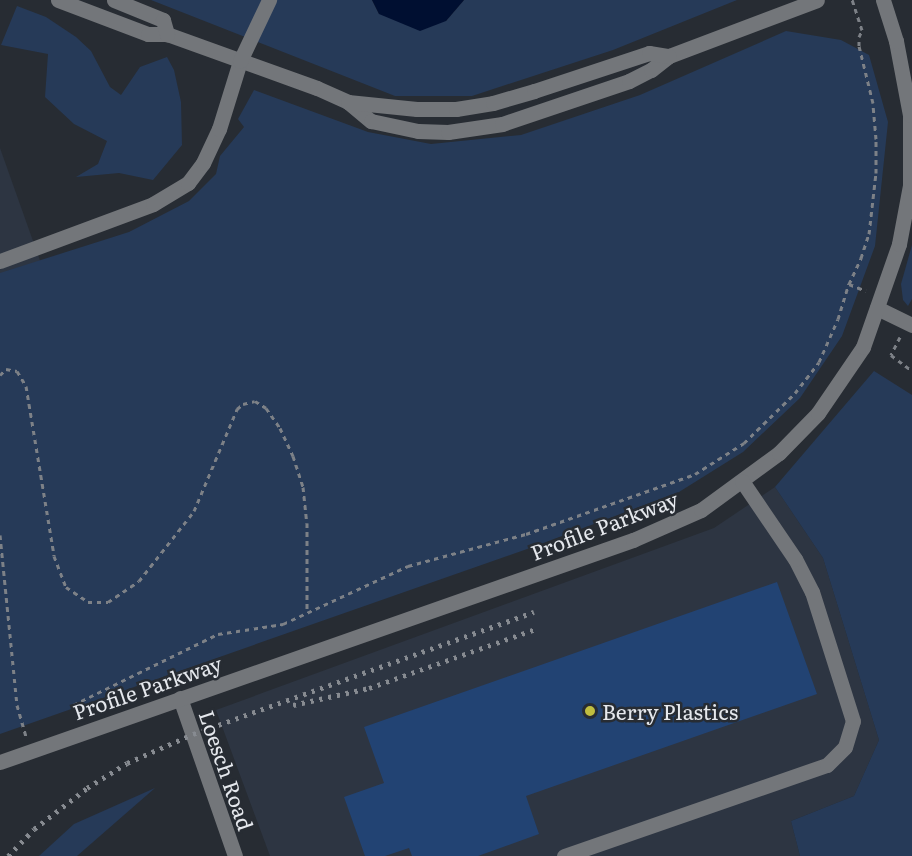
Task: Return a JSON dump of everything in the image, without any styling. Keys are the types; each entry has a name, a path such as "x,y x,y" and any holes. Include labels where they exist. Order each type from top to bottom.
{"street":[{"path":"58,0 148,34 168,34 317,88 348,102 371,121 418,131 448,132 502,124 629,81 651,70 669,56 817,0"},
{"path":"114,0 163,20 168,34"},
{"path":"0,261 153,204 188,183 203,163 219,129 240,61 269,0"},
{"name":"Profile Parkway","path":"0,762 633,540 701,510 779,453 818,413 863,347 899,244 910,185 910,115 896,40 883,0"},
{"path":"348,102 417,109 456,109 493,103 649,53 669,56"},
{"path":"877,308 909,324"},
{"path":"564,856 827,765 837,758 850,735 853,721 812,592 795,560 742,481"},
{"name":"Loesch Road","path":"180,698 235,856"}],"path":[{"path":"73,705 218,634 283,624 408,566 526,534 694,474 744,443 795,393 819,362 838,319 869,234 876,173 876,139 873,103 859,46 859,36 862,30 852,0"},
{"path":"909,324 891,355 912,371"},
{"path":"0,375 6,369 17,371 26,386 54,556 66,587 88,602 108,602 139,581 194,511 237,409 243,404 255,401 266,408 285,438 303,487 307,523 307,612"},
{"path":"0,535 17,705 30,751"}],"shaded area":[{"path":"151,0 372,0 379,14 446,21 464,0 737,0 613,50 472,96 395,96"},
{"path":"372,0 464,0 446,21 420,31 379,14"},
{"path":"17,6 46,17 76,37 91,51 110,87 121,95 140,67 167,57 174,70 181,102 182,145 153,180 119,173 76,177 98,164 107,141 74,124 45,97 48,54 1,45"},
{"path":"786,31 841,40 869,55 888,122 875,246 842,336 800,398 743,452 679,492 530,548 0,734 0,273 129,232 189,201 216,174 220,156 244,127 238,119 254,90 368,132 431,144 521,135 640,95"},
{"path":"0,148 49,286 0,303"},
{"path":"912,245 912,299 908,306 903,300 901,284"},
{"path":"874,371 912,395 912,856 800,856 791,821 854,796 879,740 823,558 775,487"},
{"path":"775,487 823,558 879,740 854,796 791,821 800,856 270,856 216,710 714,528"},
{"path":"155,788 77,856 39,856 74,824"}],"building":[{"name":"Berry Plastics","path":"777,582 817,694 526,796 539,834 478,856 412,856 409,848 385,856 365,856 344,797 384,783 364,727"}],"railway":[{"path":"8,856 34,829 87,788 127,763 193,734 534,612"},
{"path":"293,705 369,688 536,629"}],"place":[{"name":"Berry Plastics","path":"590,711"}]}
